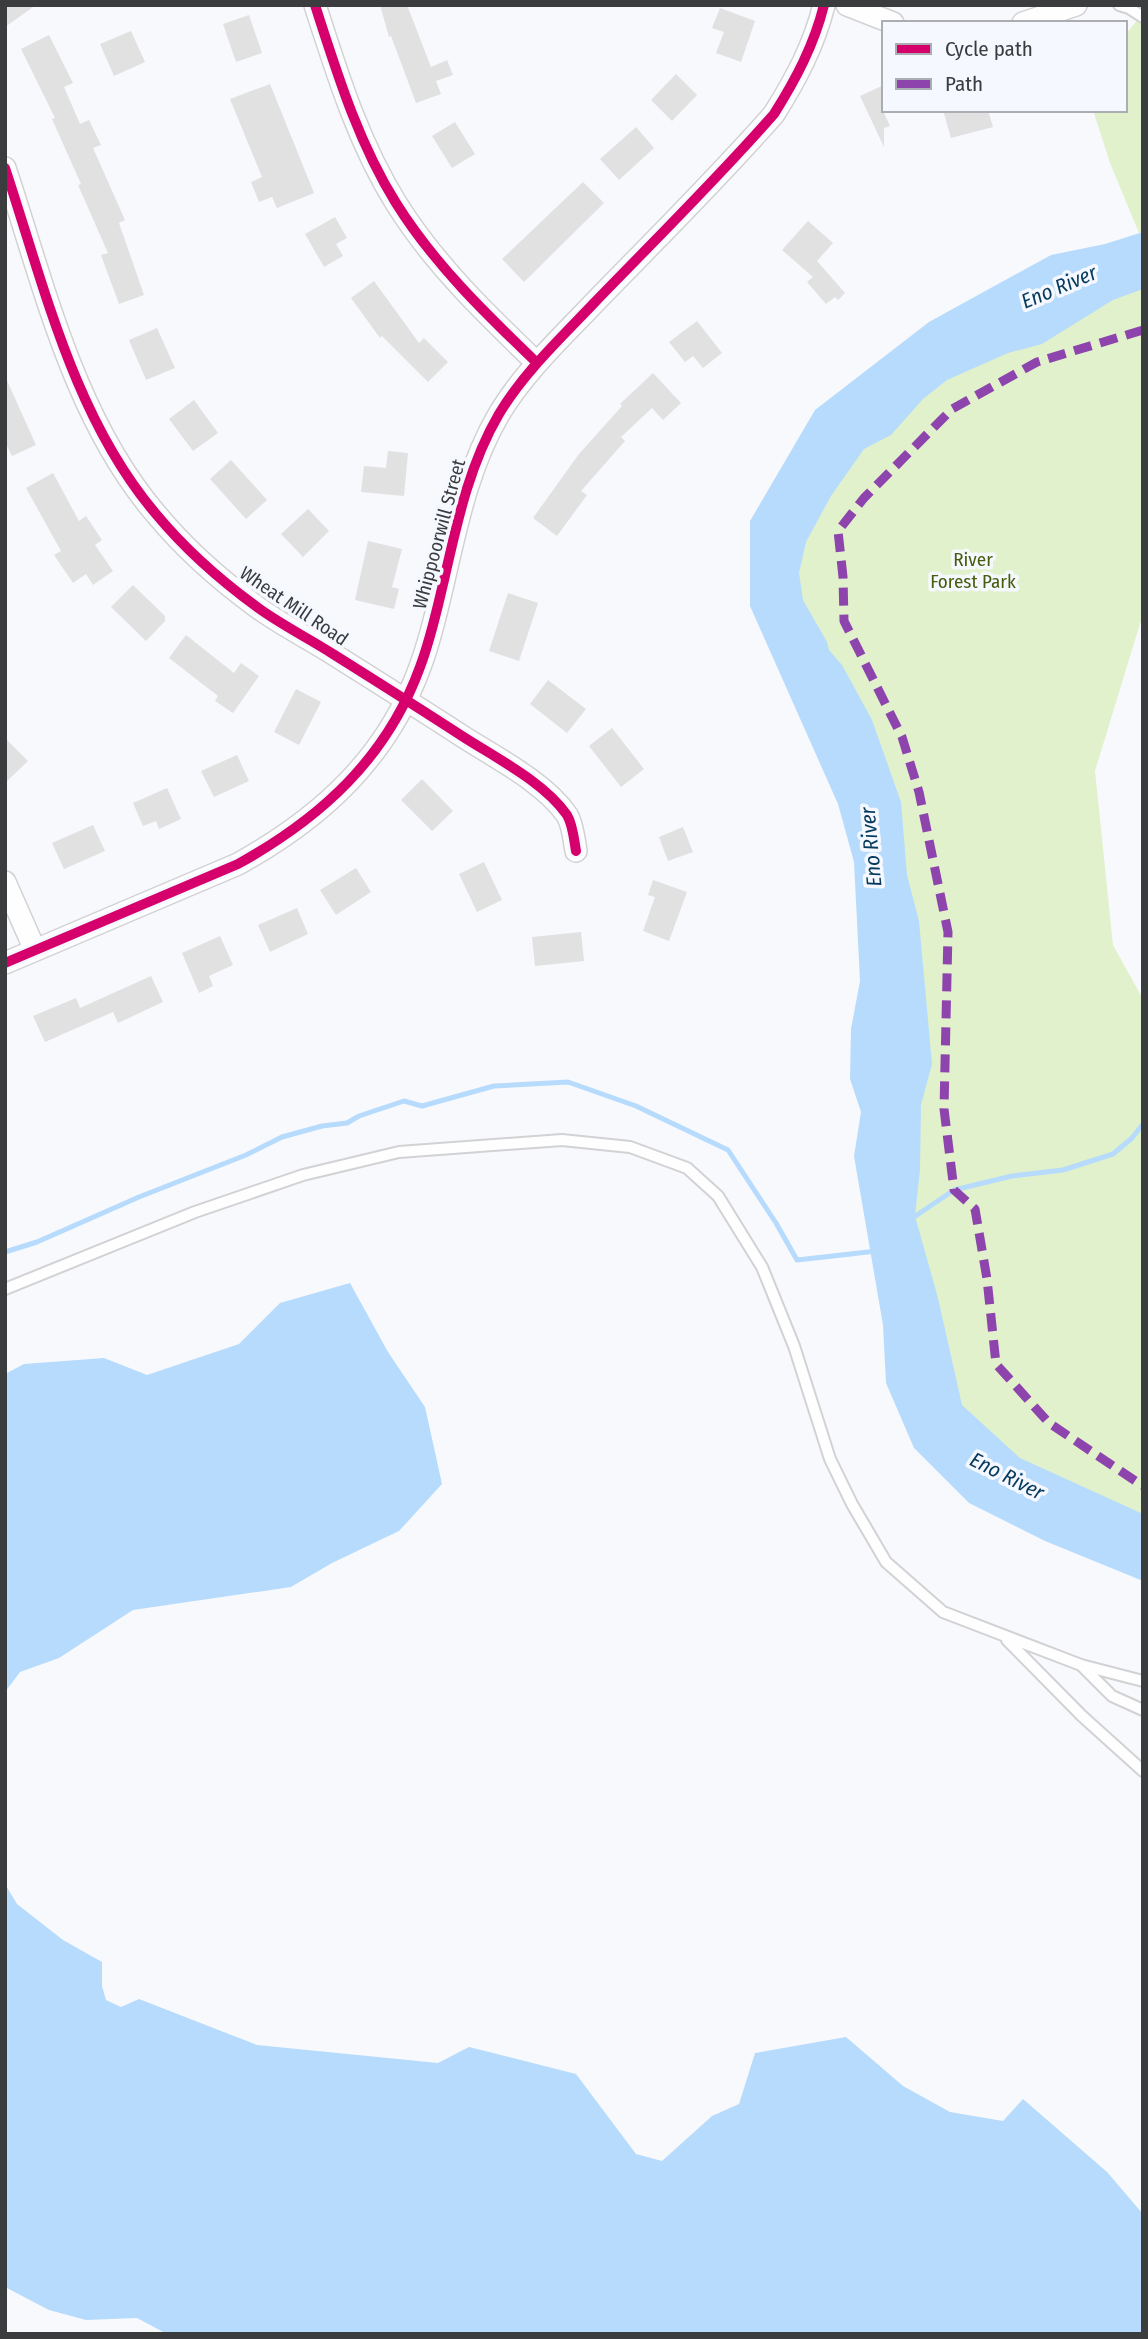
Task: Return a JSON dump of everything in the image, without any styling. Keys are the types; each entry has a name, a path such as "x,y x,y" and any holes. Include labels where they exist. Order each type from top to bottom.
{"street":[{"path":"315,5 355,123 396,203 422,241 458,285 537,363"},
{"name":"Whippoorwill Street","path":"5,963 238,864 287,834 329,803 361,769 388,733 407,700 431,634 468,484 484,441 500,413 537,363 774,114 801,69 817,33 824,5"},
{"path":"847,5 888,21"},
{"path":"1029,21 1076,5"},
{"name":"Wheat Mill Road","path":"5,168 61,337 93,419 126,473 155,513 213,572 258,608 407,700 519,773 552,798 569,818 576,851"},
{"path":"5,882 35,950"}],"lane":[{"path":"1119,5 1143,17"},
{"path":"5,1289 195,1212 303,1175 399,1152 562,1140 630,1147 687,1167 718,1196 762,1267 794,1346 830,1459 852,1504 886,1562 943,1612 1081,1665 1143,1681"},
{"path":"1003,1635 1082,1716 1143,1771"},
{"path":"1081,1665 1112,1696 1143,1710"}],"green space":[{"path":"1141,5 1143,232 1139,233 1110,163 1094,112 1127,112 1127,33 1139,18"},
{"name":"River Forest Park","path":"1143,255 1143,614 1095,771 1113,945 1143,999 1143,1552 956,1449 921,1363 887,769 766,541 973,321"}],"water":[{"name":"Eno River","path":"1143,232 1143,289 1113,300 1042,344 1008,353 947,380 923,399 891,435 864,449 831,496 806,542 799,573 803,600 829,650 842,665 872,720 901,802 907,875 919,921 932,1064 921,1105 920,1170 915,1216 938,1298 962,1405 1020,1458 1143,1514 1143,1581 1045,1541 969,1503 914,1448 886,1383 883,1325 854,1156 861,1112 850,1079 851,1029 860,981 854,862 838,804 750,606 750,521 815,410 929,322 1051,255 1105,244"},
{"path":"350,1283 388,1352 425,1407 442,1484 399,1531 332,1563 291,1587 133,1610 59,1658 20,1672 5,1692 5,1374 24,1364 104,1358 147,1375 239,1344 280,1303"},
{"path":"5,1884 17,1904 63,1940 102,1962 102,1986 106,2000 121,2007 139,1999 257,2045 438,2063 469,2047 576,2074 636,2154 662,2161 712,2116 739,2104 755,2053 846,2037 903,2086 950,2112 1003,2121 1023,2099 1107,2172 1143,2214 1143,2334 167,2334 137,2318 86,2320 49,2310 5,2287"}],"building":[{"path":"5,5 36,5 5,27"},
{"path":"380,5 407,5 431,67 447,60 453,75 436,81 441,94 416,103 391,36 389,37"},
{"path":"720,8 755,21 741,62 716,53 724,32 712,28"},
{"path":"249,15 262,53 236,62 223,24"},
{"path":"131,31 145,62 114,76 100,44"},
{"path":"49,35 73,83 64,87 80,124 89,120 101,145 93,148 125,220 119,223 144,295 119,304 101,255 108,253 52,119 55,118 21,49"},
{"path":"676,74 697,95 672,121 651,100"},
{"path":"270,84 314,193 277,208 272,197 259,202 251,182 262,177 230,99"},
{"path":"882,86 882,112 890,126 884,128 884,147 860,96"},
{"path":"944,112 989,112 993,127 951,138"},
{"path":"455,122 475,154 452,168 432,136"},
{"path":"636,127 654,148 619,180 600,159"},
{"path":"583,182 604,203 524,282 502,259"},
{"path":"335,217 347,238 336,244 343,256 324,267 305,234"},
{"path":"808,221 833,243 817,261 845,293 838,300 835,297 826,304 807,282 813,277 782,250"},
{"path":"374,281 419,343 424,338 448,362 428,382 382,336 380,338 351,298"},
{"path":"697,321 722,353 703,368 693,356 685,362 669,342"},
{"path":"157,328 175,368 146,380 129,340"},
{"path":"653,373 681,403 663,420 652,408 621,437 625,441 581,491 587,495 557,536 533,518 579,454 622,406 620,404"},
{"path":"5,376 36,445 12,456 5,442"},
{"path":"194,400 218,433 193,451 169,419"},
{"path":"388,451 408,453 404,496 361,492 364,466 386,468"},
{"path":"231,460 267,500 246,519 210,479"},
{"path":"53,473 79,521 86,516 102,540 95,545 113,571 93,585 86,574 73,583 54,555 61,551 26,488"},
{"path":"308,509 329,531 303,557 281,534"},
{"path":"368,541 402,549 392,587 399,589 394,609 355,600"},
{"path":"133,585 165,616 165,621 146,641 111,607"},
{"path":"508,593 538,603 519,661 489,651"},
{"path":"186,635 234,673 241,663 259,676 233,713 215,701 218,696 169,658"},
{"path":"548,680 586,709 567,733 530,704"},
{"path":"296,689 321,702 299,745 274,732"},
{"path":"612,728 644,769 621,787 589,746"},
{"path":"5,738 28,761 5,783"},
{"path":"237,755 249,781 214,797 201,771"},
{"path":"422,779 453,811 432,831 401,800"},
{"path":"167,788 181,819 159,829 156,821 143,826 133,803"},
{"path":"93,825 105,851 64,869 52,843"},
{"path":"683,827 693,852 668,861 659,837"},
{"path":"484,862 502,900 477,912 459,874"},
{"path":"356,868 371,892 336,915 320,890"},
{"path":"653,880 687,892 669,941 643,931 655,897 648,895"},
{"path":"297,908 308,934 270,952 258,925"},
{"path":"581,932 584,961 535,966 532,937"},
{"path":"220,936 233,965 209,976 213,986 199,993 182,953"},
{"path":"151,976 163,1002 118,1023 113,1012 45,1042 33,1016 76,998 80,1008"}],"waterway":[{"path":"5,1252 37,1242 139,1197 246,1155 282,1137 322,1126 347,1123 359,1116 404,1101 422,1106 494,1086 568,1082 636,1106 728,1150 797,1260 877,1251"},
{"path":"911,1219 954,1190 1012,1176 1063,1170 1113,1154 1132,1138 1143,1124"}],"marked path":[{"path":"1143,330 1037,362 952,409 864,498 838,531 844,621 902,737 919,792 948,932 944,1109 954,1190 975,1209 987,1279 996,1364 1049,1423 1143,1486"}],"cycle path":[{"path":"315,5 359,131 396,203 444,268 537,363"},
{"path":"5,963 238,864 297,827 348,782 370,757 406,700 420,667 434,624 465,495 480,453 499,414 544,355 774,114 804,61 824,5"},
{"path":"5,168 48,304 82,393 103,436 156,514 204,564 257,607 533,781 567,815 576,851"}]}
